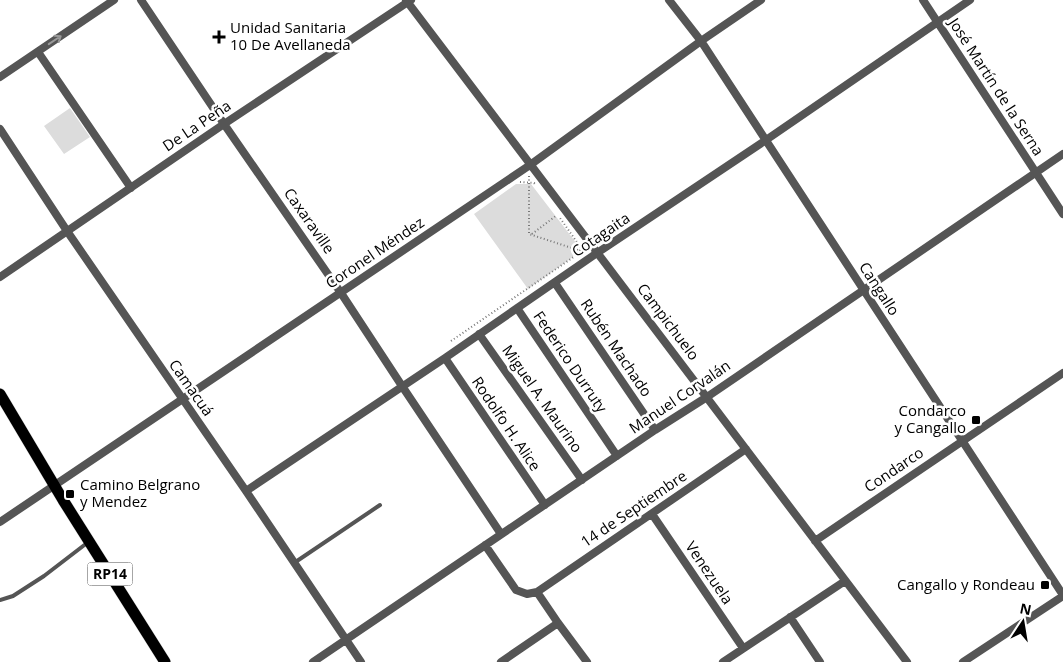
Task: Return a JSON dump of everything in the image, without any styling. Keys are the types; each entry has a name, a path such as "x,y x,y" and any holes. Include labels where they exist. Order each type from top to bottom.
{"main road":[{"name":"RP14","path":"0,394 165,662"}],"street":[{"path":"0,77 114,0"},
{"name":"Caxaraville","path":"141,0 224,124 342,293 501,534"},
{"name":"Cangallo","path":"669,0 701,41 1063,595"},
{"name":"Coronel Méndez","path":"0,522 182,399 532,168 701,41 761,0"},
{"name":"José Martín de la Serna","path":"923,0 1063,214"},
{"name":"Cotagaita","path":"246,491 970,0"},
{"name":"De La Peña","path":"0,277 408,1"},
{"name":"Campichuelo","path":"408,1 532,168 707,396 907,662"},
{"path":"38,52 130,188"},
{"name":"Camacuá","path":"0,129 67,231 361,662"},
{"name":"Manuel Corvalán","path":"313,662 1063,154"},
{"name":"Rubén Machado","path":"554,283 655,430"},
{"name":"Federico Durruty","path":"517,308 617,456"},
{"name":"Miguel A. Maurino","path":"480,334 582,480"},
{"name":"Rodolfo H. Alice","path":"444,358 545,505"},
{"name":"Condarco","path":"815,541 1063,373"},
{"name":"14 de Septiembre","path":"537,592 746,449"},
{"name":"Venezuela","path":"652,514 743,648"},
{"path":"485,545 516,590 527,594 537,592 587,662"},
{"path":"723,662 733,659 743,648 845,580"},
{"path":"963,662 1063,595"},
{"path":"790,617 820,662"},
{"path":"501,662 558,623"}],"lane":[{"path":"294,563 380,505"},
{"path":"0,600 13,596 44,576 89,541"}],"path":[{"path":"532,168 529,176 529,234 584,252"},
{"path":"520,182 534,183 540,191"},
{"path":"451,341 578,254 581,248 557,215 532,234"}],"shaded area":[{"path":"70,108 90,137 64,154 44,126"},
{"path":"516,184 531,184 577,244 573,257 528,289 474,214"}],"place":[{"name":"Unidad Sanitaria 10 De Avellaneda","path":"219,37"},
{"name":"Condarco y Cangallo","path":"976,420"},
{"name":"Camino Belgrano y Mendez","path":"70,494"},
{"name":"Cangallo y Rondeau","path":"1045,585"}]}
